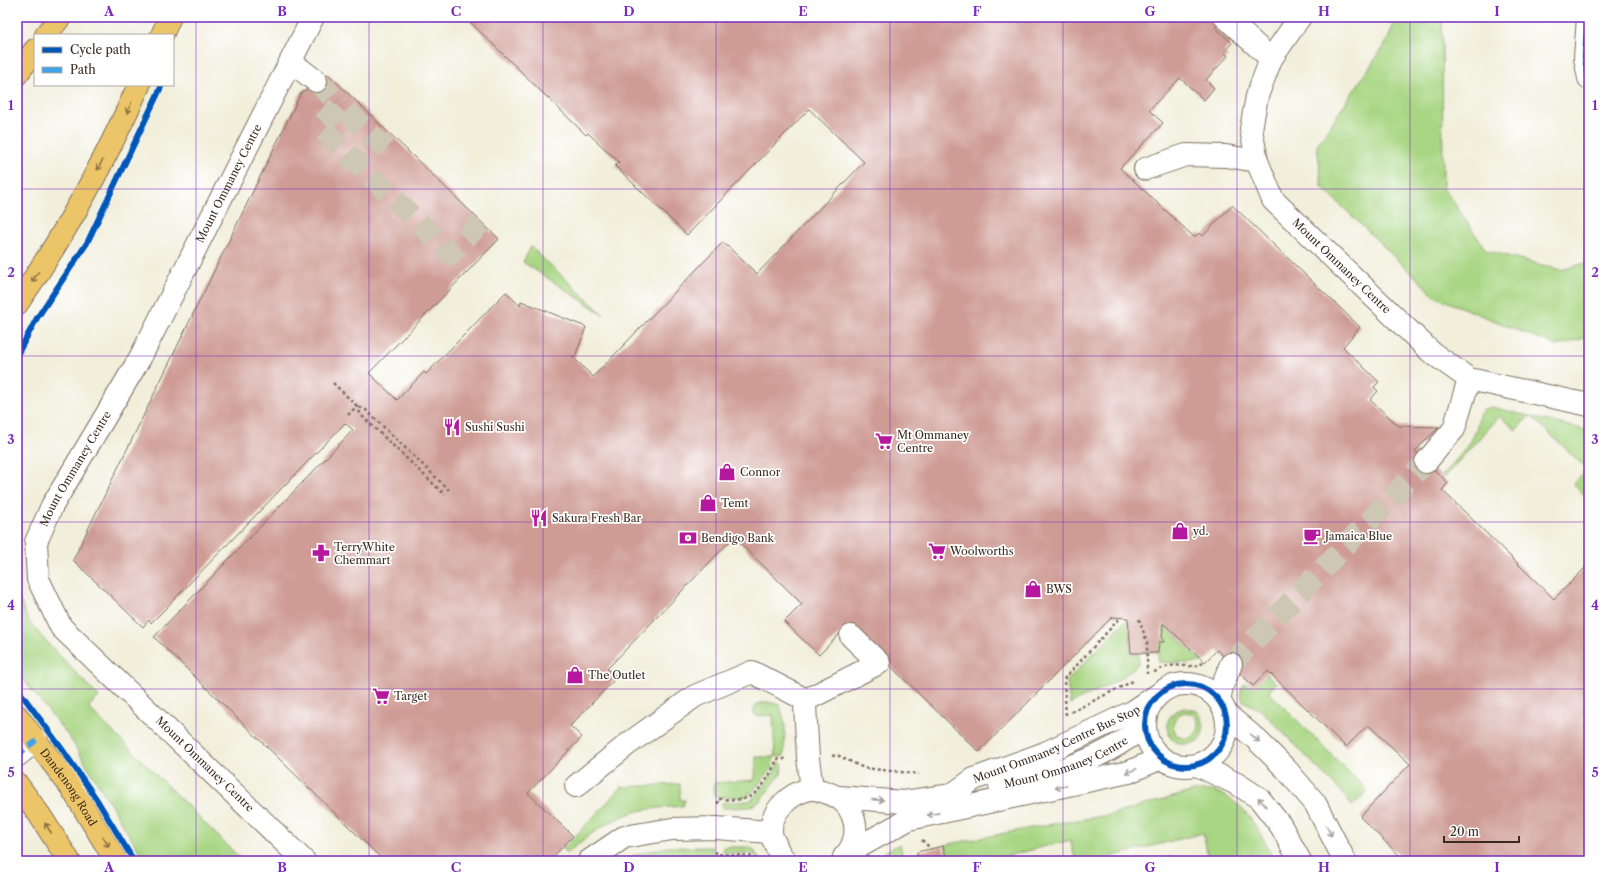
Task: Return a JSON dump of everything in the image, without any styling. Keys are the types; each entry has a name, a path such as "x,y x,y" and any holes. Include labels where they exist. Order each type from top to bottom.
{"main road":[{"path":"47,34 60,17"},
{"path":"162,34 170,17"},
{"path":"17,74 34,51"},
{"path":"17,304 64,233 119,130 139,86"},
{"name":"Dandenong Road","path":"17,716 37,740 71,787 116,861"},
{"path":"17,784 39,814 69,861"}],"street":[{"name":"Mount Ommaney Centre","path":"304,861 134,695 61,627 38,579 36,542 52,506 140,358 313,17"},
{"path":"1225,17 1271,59"},
{"name":"Mount Ommaney Centre","path":"1300,17 1271,59 1257,96 1251,129 1257,161 1273,200 1431,352 1469,379 1589,405"},
{"path":"1588,17 1585,58 1589,78"},
{"path":"291,62 316,82"},
{"path":"1145,169 1186,155 1226,156 1257,161"},
{"path":"1426,462 1454,429 1469,379"},
{"path":"786,861 776,847 771,832 773,818 780,807 790,798 812,789 804,705 806,700 879,663 851,636"},
{"path":"1199,687 1231,664 1222,686 1222,707 1227,726 1222,743 1218,750 1208,760 1197,765 1184,766 1172,764 1161,758 1152,748 1146,737 1145,725 1147,712 1153,701 1162,692 1173,686 1186,684 1199,687 1210,693 1222,707 1286,770 1315,803 1344,860"},
{"path":"576,786 628,744 695,696 752,672 806,700"},
{"name":"Mount Ommaney Centre Bus Stop","path":"950,796 974,779 1045,753 1134,711 1162,692"},
{"name":"Mount Ommaney Centre","path":"812,789 839,797 904,802 950,796 1021,781 1062,769 1103,753 1126,740 1145,725"},
{"path":"17,756 37,740"},
{"name":"Mount Ommaney Centre","path":"844,857 909,819 1129,772 1161,758"},
{"path":"1197,765 1237,784 1259,798 1281,826 1300,861"},
{"path":"839,797 848,806 854,821 854,842 844,857"},
{"path":"589,861 624,837 672,829 716,828 771,832"}],"path":[{"path":"333,384 357,406 366,410 449,490"},
{"path":"348,415 357,406"},
{"path":"357,406 361,415 446,495"},
{"path":"1066,715 1064,679 1120,618"},
{"path":"1139,618 1147,642 1147,674"},
{"path":"1142,676 1167,666 1197,666 1203,663"},
{"path":"1059,718 1136,679"},
{"path":"718,799 744,799 752,796 772,772 777,759 837,755 864,768 924,775"}],"green space":[{"path":"1397,17 1442,17 1443,187 1486,250 1561,270 1589,262 1589,337 1557,346 1436,297 1322,187 1317,145 1386,43"},
{"path":"531,247 604,315 523,262"},
{"path":"1492,407 1529,416 1516,430 1500,416 1444,477 1442,475 1472,439 1481,412"},
{"path":"1532,417 1589,431 1589,476 1587,497 1575,486 1574,483 1586,471 1586,468"},
{"path":"17,594 28,620 42,637 99,697 88,707 243,861 145,861 70,738 17,672"},
{"path":"1125,621 1129,622 1130,654 1138,654 1139,662 1117,680 1070,704 1067,681"},
{"path":"1164,625 1202,662 1158,662 1159,643 1165,643"},
{"path":"1267,674 1276,683 1269,692 1368,791 1352,806 1340,791 1261,710 1243,701 1241,691 1243,685 1245,683 1253,688"},
{"path":"768,702 780,705 785,724 784,756 775,757 773,715 754,715 754,708 757,704"},
{"path":"1185,708 1197,711 1202,718 1204,725 1203,732 1199,740 1189,744 1180,744 1173,740 1167,726 1169,718 1175,712","holes":["1187,712 1194,716 1198,721 1199,726 1194,736 1183,738 1176,735 1173,726 1177,716 1181,713"]},
{"path":"756,757 774,757 771,770 749,795 745,797 714,797 714,783 755,780"},
{"path":"778,762 783,765 781,774 760,801 750,807 723,808 721,806 722,803 749,801 753,799 775,771"},
{"path":"680,784 680,800 685,800 683,806 649,809 628,814 600,828 567,853 563,849 622,787"},
{"path":"1194,791 1216,792 1226,796 1236,803 1258,830 1274,861 1209,861 1203,833 1094,861 1076,861 1070,840 988,861 950,861 945,845 1046,825 1110,815"},
{"path":"900,844 904,861 877,861 886,851"},
{"path":"667,847 712,847 713,857 750,859 752,861 625,861 635,855"},
{"path":"723,847 746,847 753,849 761,861 752,853 724,853"}],"building":[{"name":"Mt Ommaney Centre","path":"465,17 1225,17 1215,27 1232,43 1224,52 1228,56 1206,80 1214,88 1204,100 1180,78 1149,110 1163,123 1120,168 1194,237 1200,233 1203,236 1232,205 1360,327 1343,347 1379,382 1374,387 1378,391 1370,400 1399,426 1439,427 1415,451 1448,483 1442,490 1554,599 1589,564 1589,861 1405,861 1360,817 1410,764 1368,725 1346,747 1268,671 1253,686 1217,650 1205,662 1164,624 1162,639 1164,639 1164,642 1159,642 1158,653 1131,653 1128,618 1112,617 979,752 848,625 819,655 784,622 802,604 734,537 607,669 617,677 570,726 582,737 528,793 573,836 549,861 384,861 154,637 353,430 345,423 159,615 151,623 149,620 143,627 73,560 301,93 328,74 499,239 369,373 397,400 424,372 426,374 506,292 520,306 521,301 586,327 575,357 572,356 593,377 723,242 757,274 864,162 809,109 687,235 615,166 619,162 588,133 586,135"},
{"path":"943,846 947,861 919,861 917,852"},
{"path":"1172,856 1173,861 1155,861 1155,860"}],"tunnel":[{"path":"316,81 340,105"},
{"path":"386,149 340,105 320,127 451,254 481,222"},
{"path":"1231,664 1426,462"}],"marked path":[{"path":"17,756 37,740"}],"cycle path":[{"path":"1588,17 1585,58 1589,78"},
{"path":"17,355 37,318 87,243 162,86"},
{"path":"1186,684 1202,687 1215,696 1224,709 1227,725 1224,741 1215,754 1202,763 1186,766 1170,763 1157,754 1148,741 1145,725 1148,709 1157,696 1170,687 1186,684"},
{"path":"17,688 97,800 134,861"}],"place":[{"name":"Sushi Sushi","path":"452,427"},
{"name":"Mt Ommaney Centre","path":"884,441"},
{"name":"Connor","path":"727,472"},
{"name":"Temt","path":"708,503"},
{"name":"Sakura Fresh Bar","path":"539,518"},
{"name":"yd.","path":"1180,531"},
{"name":"Jamaica Blue","path":"1312,536"},
{"name":"Bendigo Bank","path":"688,538"},
{"name":"Woolworths","path":"937,551"},
{"name":"TerryWhite Chemmart","path":"321,553"},
{"name":"BWS","path":"1033,589"},
{"name":"The Outlet","path":"575,675"},
{"name":"Target","path":"381,696"}]}
